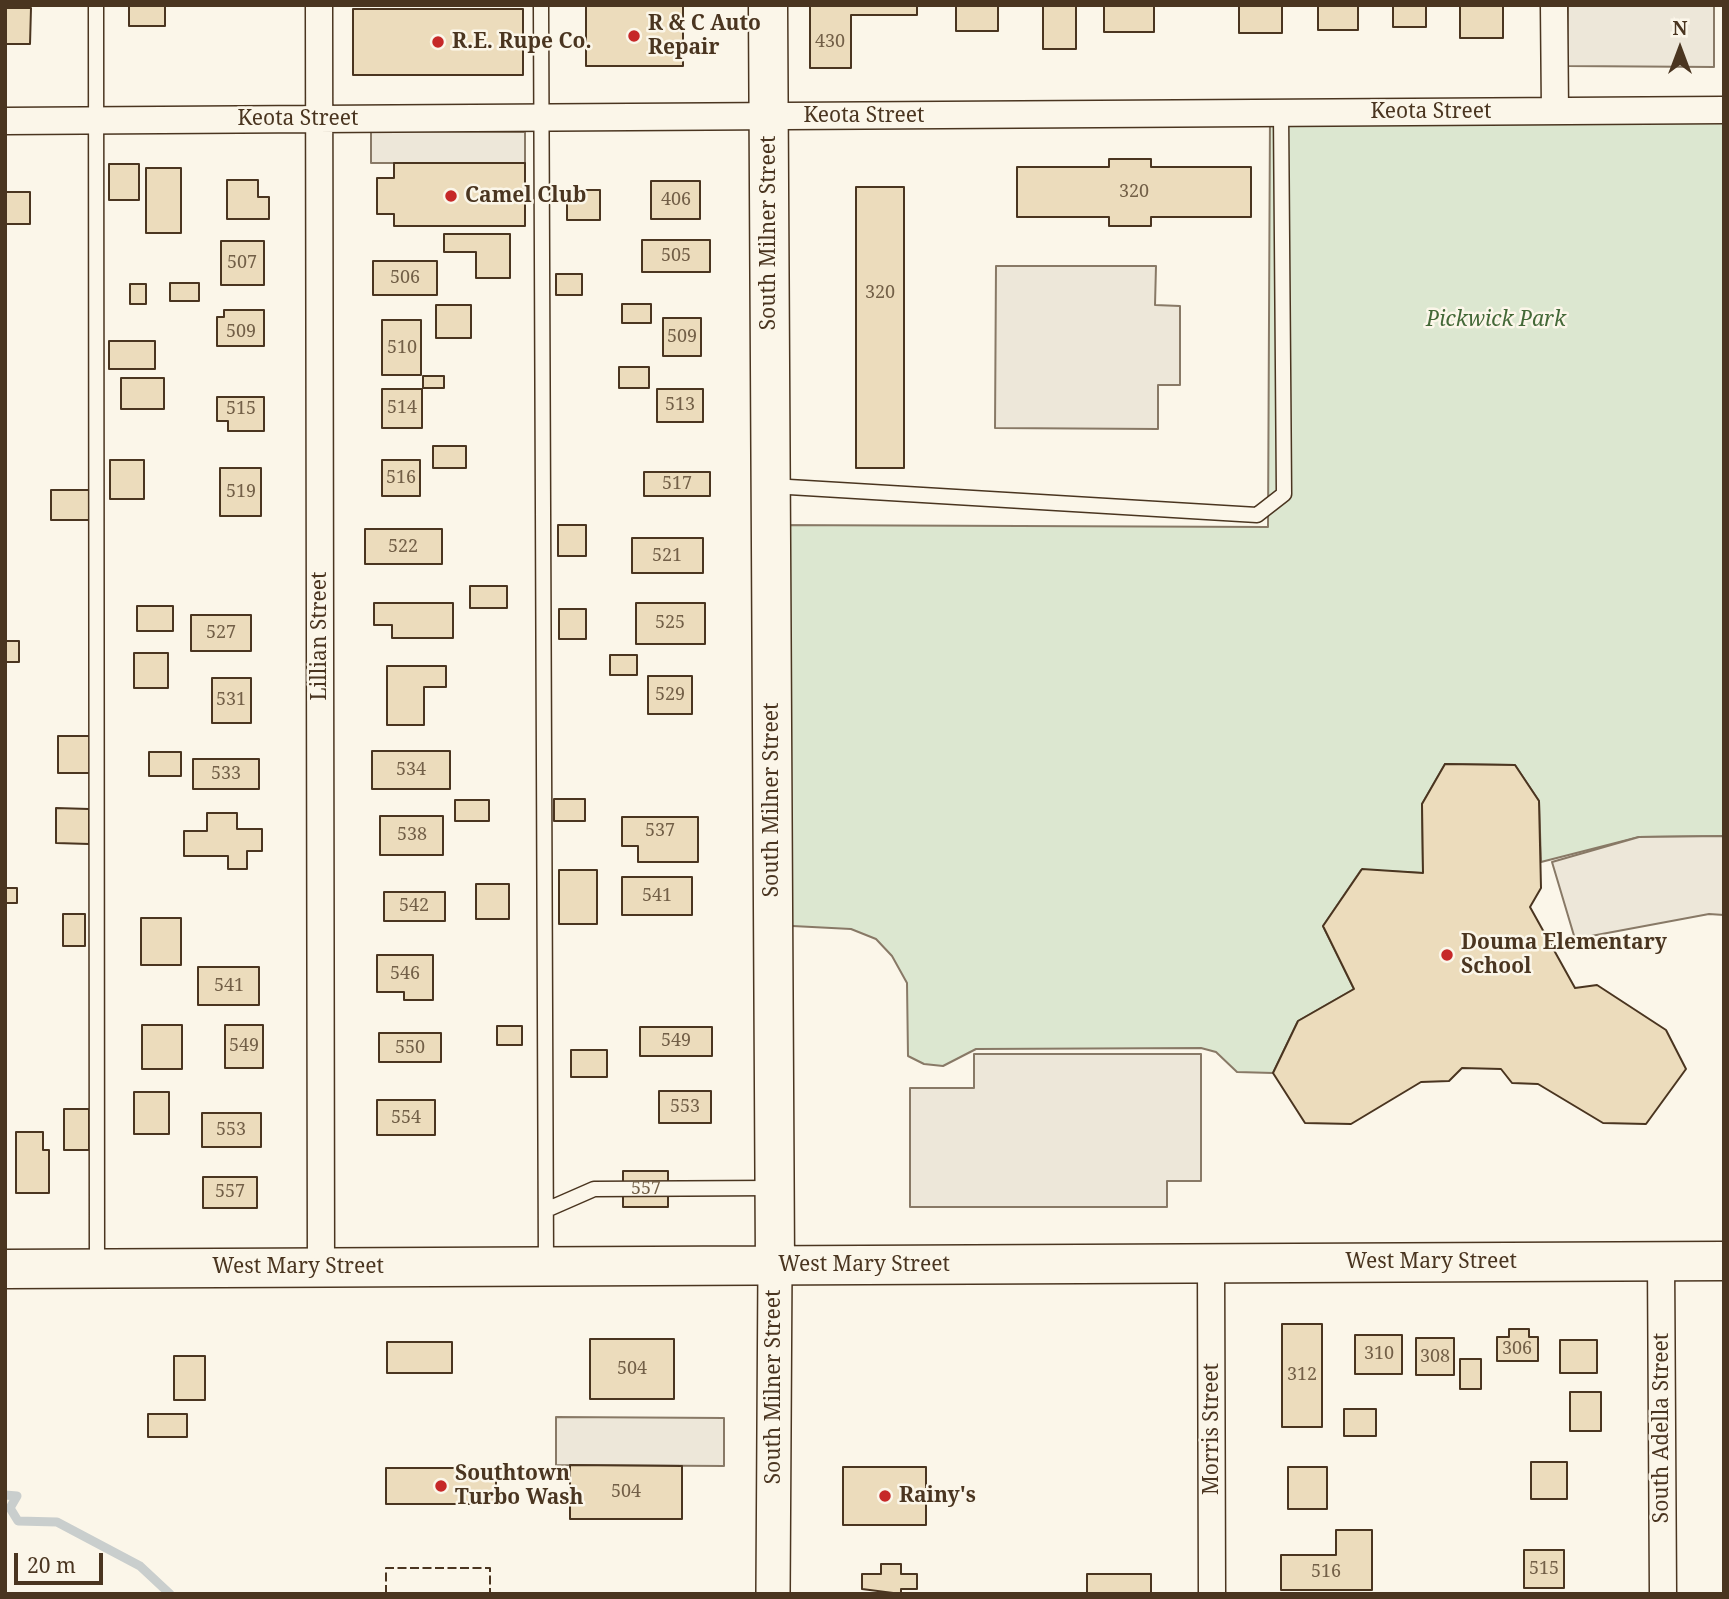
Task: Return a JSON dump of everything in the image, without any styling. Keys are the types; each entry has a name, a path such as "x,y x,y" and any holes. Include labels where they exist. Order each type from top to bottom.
{"main road":[{"name":"South Milner Street","path":"768,5 775,1265"},
{"name":"West Mary Street","path":"5,1269 1724,1261"}],"street":[{"name":"Lillian Street","path":"319,5 321,1267"},
{"path":"1554,5 1556,111"},
{"name":"Keota Street","path":"5,121 1724,110"},
{"name":"South Adella Street","path":"1661,1261 1663,1594"},
{"name":"Morris Street","path":"1211,1263 1212,1594"},
{"name":"South Milner Street","path":"773,1594 775,1265"}],"lane":[{"path":"96,5 97,1268"},
{"path":"541,5 546,1266"},
{"path":"771,486 1257,514 1266,508 1284,494 1281,113"},
{"path":"546,1210 594,1189 774,1188"}],"green space":[{"name":"Pickwick Park","path":"1724,110 1724,836 1639,837 1541,862 1539,801 1515,765 1445,764 1422,804 1423,873 1361,870 1323,926 1354,989 1298,1021 1273,1073 1237,1072 1216,1052 1201,1048 976,1049 943,1066 924,1064 908,1056 907,983 892,956 876,939 851,929 773,925 771,525 1268,527 1270,113"}],"shaded area":[{"path":"1568,5 1714,5 1714,67 1567,66"},
{"path":"371,131 525,132 525,163 371,163"},
{"path":"996,266 1156,266 1155,305 1180,306 1180,385 1158,385 1158,429 995,428"},
{"path":"1724,836 1724,915 1709,914 1575,939 1552,862 1639,837"},
{"path":"974,1054 1201,1054 1201,1181 1167,1181 1167,1207 910,1207 910,1088 974,1088"},
{"path":"556,1417 724,1418 724,1466 556,1465"}],"building":[{"name":"R & C Auto Repair","path":"586,5 683,5 683,66 586,66"},
{"path":"810,5 917,5 917,15 851,15 851,68 810,68"},
{"path":"956,5 998,5 998,31 956,31"},
{"path":"1043,5 1076,5 1076,49 1043,49"},
{"path":"1104,5 1154,5 1154,32 1104,32"},
{"path":"1239,5 1282,5 1282,33 1239,33"},
{"path":"1318,5 1358,5 1358,30 1318,30"},
{"path":"1393,5 1426,5 1426,27 1393,27"},
{"path":"1460,5 1503,5 1503,38 1460,38"},
{"path":"129,6 165,6 165,26 129,26"},
{"path":"5,8 31,8 30,44 5,44"},
{"name":"R.E. Rupe Co.","path":"353,9 523,9 523,75 353,75"},
{"path":"1109,159 1151,159 1151,167 1251,167 1251,217 1151,217 1151,226 1109,226 1109,217 1017,217 1017,167 1109,167"},
{"name":"Camel Club","path":"394,163 525,163 525,226 394,226 394,214 377,214 377,178 394,178"},
{"path":"109,164 139,164 139,200 109,200"},
{"path":"146,168 181,168 181,233 146,233"},
{"path":"227,180 258,180 258,197 269,197 269,219 227,219"},
{"path":"651,181 700,181 700,219 651,219"},
{"path":"856,187 904,187 904,468 856,468"},
{"path":"567,190 600,190 600,220 567,220"},
{"path":"5,192 30,192 30,224 5,224"},
{"path":"444,234 510,234 510,278 476,278 476,252 444,252"},
{"path":"642,240 710,240 710,272 642,272"},
{"path":"221,241 264,241 264,285 221,285"},
{"path":"373,261 437,261 437,295 373,295"},
{"path":"556,274 582,274 582,295 556,295"},
{"path":"170,283 199,283 199,301 170,301"},
{"path":"130,284 146,284 146,304 130,304"},
{"path":"622,304 651,304 651,323 622,323"},
{"path":"436,305 471,305 471,338 436,338"},
{"path":"224,310 264,310 264,346 217,346 217,317 224,317"},
{"path":"663,318 701,318 701,356 663,356"},
{"path":"382,320 421,320 421,375 382,375"},
{"path":"109,341 155,341 155,369 109,369"},
{"path":"619,367 649,367 649,388 619,388"},
{"path":"423,376 444,376 444,388 423,388"},
{"path":"121,378 164,378 164,409 121,409"},
{"path":"382,389 422,389 422,428 382,428"},
{"path":"657,389 703,389 703,422 657,422"},
{"path":"217,397 264,397 264,431 228,431 228,421 217,421"},
{"path":"433,446 466,446 466,468 433,468"},
{"path":"110,460 144,460 144,499 110,499"},
{"path":"382,460 420,460 420,496 382,496"},
{"path":"220,468 261,468 261,516 220,516"},
{"path":"644,472 710,472 710,496 644,496"},
{"path":"51,490 89,490 89,520 51,520"},
{"path":"558,525 586,525 586,556 558,556"},
{"path":"365,529 442,529 442,564 365,564"},
{"path":"632,538 703,538 703,573 632,573"},
{"path":"470,586 507,586 507,608 470,608"},
{"path":"374,603 453,603 453,638 392,638 392,625 374,625"},
{"path":"636,603 705,603 705,644 636,644"},
{"path":"137,606 173,606 173,631 137,631"},
{"path":"559,609 586,609 586,639 559,639"},
{"path":"191,615 251,615 251,651 191,651"},
{"path":"5,641 19,641 19,662 5,662"},
{"path":"134,653 168,653 168,688 134,688"},
{"path":"610,655 637,655 637,675 610,675"},
{"path":"387,666 446,666 446,687 424,687 424,725 387,725"},
{"path":"648,676 692,676 692,714 648,714"},
{"path":"212,678 251,678 251,723 212,723"},
{"path":"58,736 91,736 91,773 58,773"},
{"path":"372,751 450,751 450,789 372,789"},
{"path":"149,752 181,752 181,776 149,776"},
{"path":"193,759 259,759 259,789 193,789"},
{"name":"Douma Elementary School","path":"1445,764 1515,765 1539,801 1541,888 1530,907 1575,988 1597,985 1666,1030 1686,1069 1646,1124 1603,1123 1538,1084 1512,1083 1501,1069 1462,1068 1449,1081 1421,1082 1351,1124 1305,1123 1273,1073 1298,1021 1354,989 1323,926 1362,869 1423,873 1422,804"},
{"path":"554,799 585,799 585,821 554,821"},
{"path":"455,800 489,800 489,821 455,821"},
{"path":"56,808 89,809 89,844 56,843"},
{"path":"207,813 237,813 237,829 262,829 262,851 247,851 247,869 228,869 228,856 184,856 184,831 207,831"},
{"path":"380,816 443,816 443,855 380,855"},
{"path":"622,817 698,817 698,862 638,862 638,846 622,846"},
{"path":"559,870 597,870 597,924 559,924"},
{"path":"622,877 692,877 692,915 622,915"},
{"path":"476,884 509,884 509,919 476,919"},
{"path":"5,888 17,888 17,903 5,903"},
{"path":"384,892 445,892 445,921 384,921"},
{"path":"63,914 85,914 85,946 63,946"},
{"path":"141,918 181,918 181,965 141,965"},
{"path":"377,955 433,955 433,1000 404,1000 404,992 377,992"},
{"path":"198,967 259,967 259,1005 198,1005"},
{"path":"142,1025 182,1025 182,1069 142,1069"},
{"path":"225,1025 263,1025 263,1068 225,1068"},
{"path":"497,1026 522,1026 522,1045 497,1045"},
{"path":"640,1027 712,1027 712,1056 640,1056"},
{"path":"379,1033 441,1033 441,1062 379,1062"},
{"path":"571,1050 607,1050 607,1077 571,1077"},
{"path":"659,1091 711,1091 711,1123 659,1123"},
{"path":"134,1092 169,1092 169,1134 134,1134"},
{"path":"377,1100 435,1100 435,1135 377,1135"},
{"path":"64,1109 89,1109 89,1150 64,1150"},
{"path":"202,1113 261,1113 261,1147 202,1147"},
{"path":"16,1132 43,1132 43,1150 49,1150 49,1193 16,1193"},
{"path":"623,1171 668,1171 668,1207 623,1207"},
{"path":"203,1177 257,1177 257,1208 203,1208"},
{"path":"1282,1324 1322,1324 1322,1427 1282,1427"},
{"path":"1509,1329 1529,1329 1529,1337 1538,1337 1538,1361 1497,1361 1497,1337 1509,1337"},
{"path":"1355,1335 1402,1335 1402,1374 1355,1374"},
{"path":"1416,1338 1454,1338 1454,1375 1416,1375"},
{"path":"590,1339 674,1339 674,1399 590,1399"},
{"path":"1560,1340 1597,1340 1597,1373 1560,1373"},
{"path":"387,1342 452,1342 452,1373 387,1373"},
{"path":"174,1356 205,1356 205,1400 174,1400"},
{"path":"1460,1359 1481,1359 1481,1389 1460,1389"},
{"path":"1570,1392 1601,1392 1601,1431 1570,1431"},
{"path":"1344,1409 1376,1409 1376,1436 1344,1436"},
{"path":"148,1414 187,1414 187,1437 148,1437"},
{"path":"1531,1462 1567,1462 1567,1499 1531,1499"},
{"path":"570,1465 682,1466 682,1519 570,1519"},
{"name":"Rainy's","path":"843,1467 926,1467 926,1525 843,1525"},
{"path":"1288,1467 1327,1467 1327,1509 1288,1509"},
{"name":"Southtown Turbo Wash","path":"386,1468 496,1468 496,1504 386,1504"},
{"path":"1336,1530 1372,1530 1372,1590 1281,1590 1281,1555 1336,1555"},
{"path":"1524,1550 1564,1550 1564,1588 1524,1588"},
{"path":"881,1564 901,1564 901,1574 917,1574 917,1589 901,1589 901,1594 862,1589 862,1574 881,1574"},
{"path":"1087,1574 1151,1574 1151,1594 1087,1594"}],"waterway":[{"path":"5,1495 17,1496 10,1508 18,1521 57,1522 140,1566 170,1594"}],"fence":[{"path":"386,1594 386,1568 490,1568 490,1594"}],"place":[{"name":"R & C Auto Repair","path":"634,36"},
{"name":"R.E. Rupe Co.","path":"438,42"},
{"name":"Camel Club","path":"451,196"},
{"name":"Douma Elementary School","path":"1447,955"},
{"name":"Southtown Turbo Wash","path":"441,1486"},
{"name":"Rainy's","path":"885,1496"}]}
